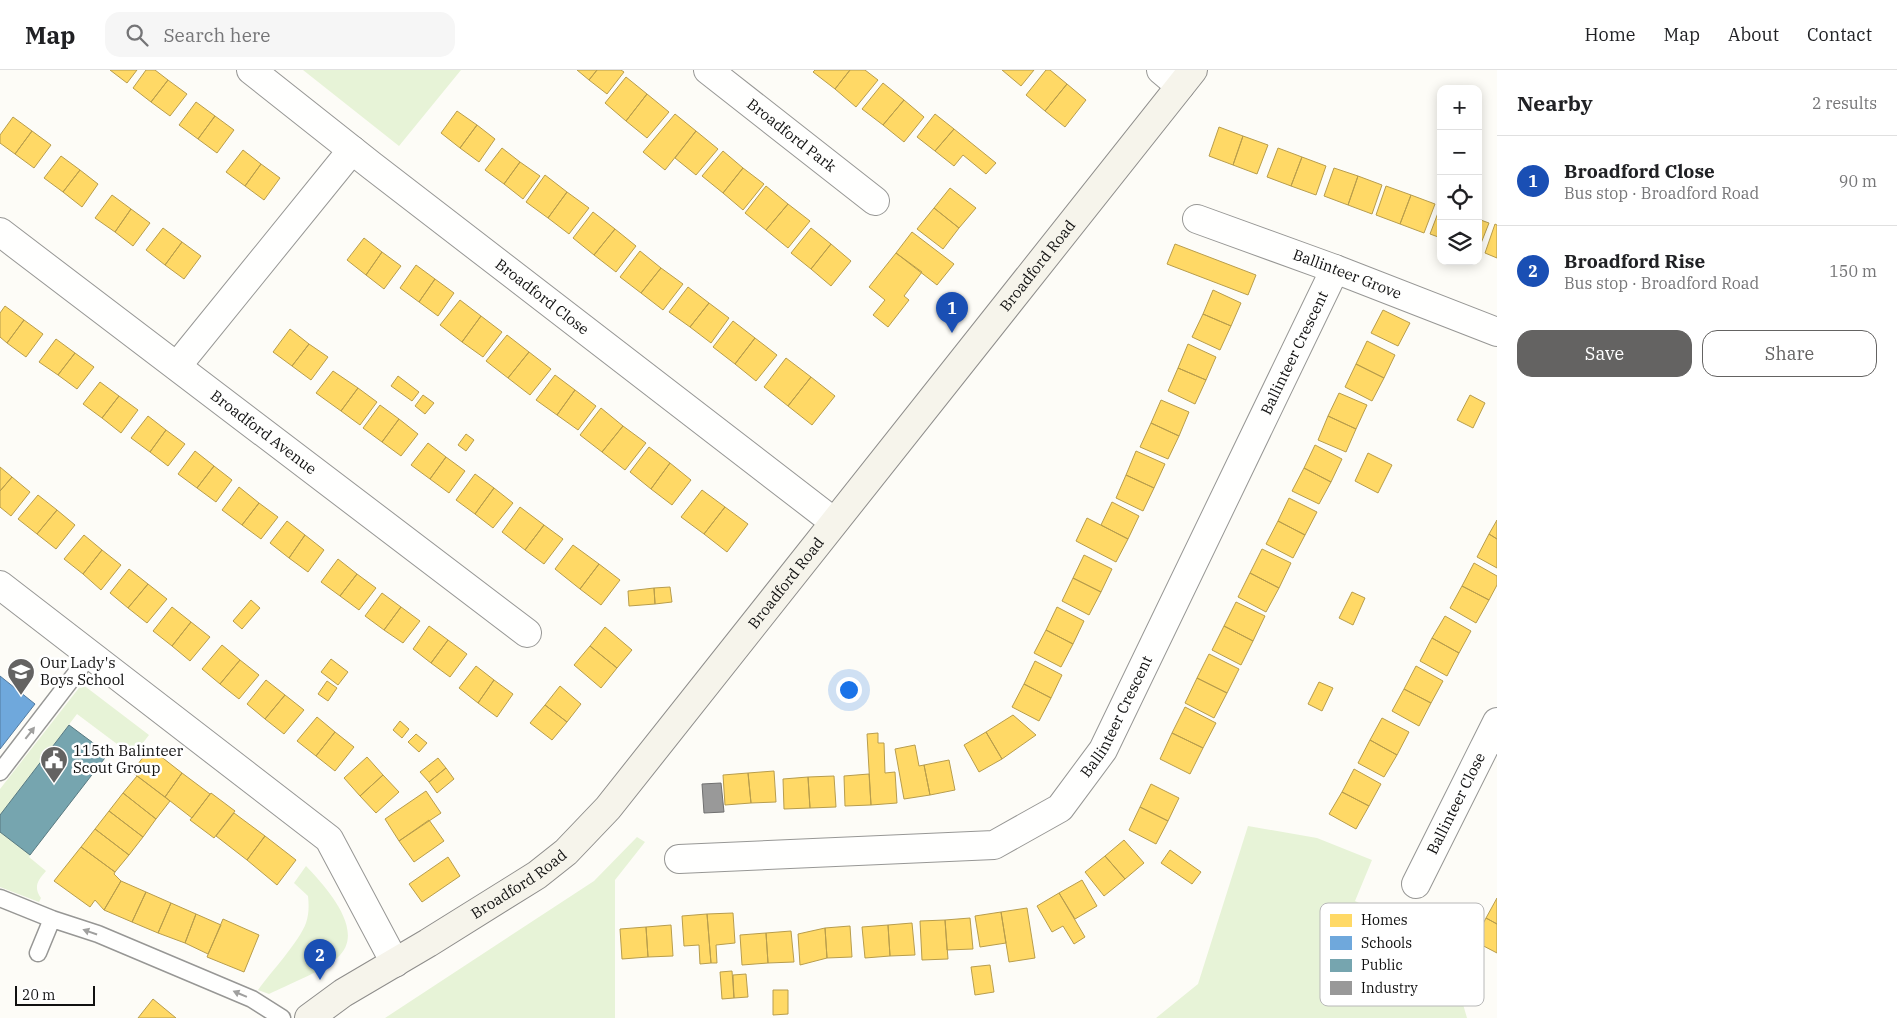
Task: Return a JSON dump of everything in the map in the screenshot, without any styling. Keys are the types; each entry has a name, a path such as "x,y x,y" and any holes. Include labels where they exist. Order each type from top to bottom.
{"street":[{"name":"Broadford Close","path":"250,70 834,522"},
{"name":"Broadford Park","path":"708,70 875,202"},
{"name":"Broadford Road","path":"309,1018 343,993 537,876 566,852 587,831 608,808 834,522 1178,75"},
{"path":"177,366 352,150"},
{"name":"Ballinteer Grove","path":"1197,219 1334,269 1497,332"},
{"name":"Broadford Avenue","path":"0,232 527,633"},
{"name":"Ballinteer Crescent","path":"679,859 994,845 1060,808 1103,750 1334,269"},
{"path":"0,585 329,839 395,963"},
{"name":"Ballinteer Close","path":"1416,884 1497,722"}],"lane":[{"path":"0,772 90,654"},
{"path":"0,898 52,919 98,934 252,999 282,1018"},
{"path":"38,953 52,919"}],"green space":[{"path":"303,70 461,70 399,146"},
{"path":"82,684 149,735 133,756 77,714 0,815 0,789"},
{"path":"1248,826 1317,838 1372,860 1355,901 1359,903 1320,903 1320,1006 1464,1006 1467,1018 1156,1018 1198,984"},
{"path":"0,828 32,853 29,857 46,871 37,887 41,898 39,902 0,887"},
{"path":"637,837 645,842 615,880 615,1018 385,1018 594,881"},
{"path":"306,866 323,885 340,910 346,923 348,935 345,947 337,958 323,968 269,994 258,990 297,939 307,920 308,896 294,883"}],"building: Homes":[{"path":"110,70 137,70 127,83"},
{"path":"146,70 155,70 168,80 151,102 133,88"},
{"path":"577,70 597,70 589,80"},
{"path":"597,70 621,70 624,72 607,94 589,80"},
{"path":"815,70 850,70 835,89 813,72"},
{"path":"850,70 865,70 878,80 856,107 835,89"},
{"path":"1002,70 1034,70 1021,86"},
{"path":"1046,70 1050,70 1067,84 1045,111 1026,95"},
{"path":"626,77 647,94 626,121 605,103"},
{"path":"168,80 187,94 170,116 151,102"},
{"path":"883,83 904,100 883,125 862,109"},
{"path":"1067,84 1086,100 1065,127 1045,111"},
{"path":"647,94 669,112 647,138 626,121"},
{"path":"904,100 924,117 904,142 883,125"},
{"path":"196,102 215,116 198,139 179,125"},
{"path":"457,111 477,125 460,148 441,133"},
{"path":"675,114 696,131 665,170 643,152"},
{"path":"935,114 954,129 935,151 917,137"},
{"path":"215,116 234,130 217,153 198,139"},
{"path":"13,117 32,131 15,154 0,143 0,135"},
{"path":"477,125 495,139 479,162 460,148"},
{"path":"1219,127 1243,136 1233,165 1209,156"},
{"path":"954,129 996,163 986,174 963,155 954,166 935,151"},
{"path":"32,131 51,145 34,168 15,154"},
{"path":"696,131 718,149 696,175 675,158"},
{"path":"1243,136 1268,145 1257,174 1233,165"},
{"path":"502,148 520,162 504,184 485,170"},
{"path":"1278,148 1302,157 1291,186 1267,177"},
{"path":"243,150 261,164 245,186 226,172"},
{"path":"723,151 743,168 723,193 702,176"},
{"path":"61,156 80,170 63,192 44,178"},
{"path":"1302,157 1326,166 1316,195 1291,186"},
{"path":"520,162 540,176 523,199 504,184"},
{"path":"261,164 280,178 264,200 245,186"},
{"path":"743,168 764,184 743,210 723,193"},
{"path":"1334,168 1358,176 1348,205 1324,196"},
{"path":"80,170 98,184 82,207 63,192"},
{"path":"545,175 567,192 548,218 526,202"},
{"path":"1358,176 1382,185 1372,214 1348,205"},
{"path":"766,186 788,204 766,230 745,213"},
{"path":"1386,186 1411,195 1400,224 1376,215"},
{"path":"950,188 976,208 959,228 934,208"},
{"path":"567,192 589,208 569,234 548,218"},
{"path":"112,195 131,209 115,232 95,218"},
{"path":"1411,195 1435,204 1424,233 1400,224"},
{"path":"788,204 810,221 788,248 766,230"},
{"path":"934,208 959,228 943,249 917,229"},
{"path":"131,209 150,223 133,246 115,232"},
{"path":"593,212 615,229 594,255 573,238"},
{"path":"1437,216 1437,237 1430,234"},
{"path":"1482,220 1489,223 1482,241"},
{"path":"1495,224 1497,225 1497,258 1485,253"},
{"path":"163,228 182,242 165,265 146,250"},
{"path":"811,228 831,244 811,269 791,253"},
{"path":"615,229 636,246 616,272 594,255"},
{"path":"912,232 954,264 937,285 896,253"},
{"path":"364,238 382,252 366,275 347,260"},
{"path":"182,242 201,256 184,279 165,265"},
{"path":"831,244 851,261 831,286 811,269"},
{"path":"1175,244 1256,275 1248,295 1167,264"},
{"path":"640,251 661,268 641,293 620,277"},
{"path":"382,252 401,266 384,289 366,275"},
{"path":"896,253 922,272 904,296 909,300 888,327 873,315 885,300 869,287"},
{"path":"416,265 435,279 419,302 400,288"},
{"path":"661,268 683,284 663,310 641,293"},
{"path":"435,279 454,293 438,316 419,302"},
{"path":"688,287 709,303 690,327 669,312"},
{"path":"1213,290 1241,303 1231,326 1203,314"},
{"path":"460,300 481,316 462,342 440,325"},
{"path":"709,303 729,318 711,343 690,327"},
{"path":"5,306 24,320 7,343 0,337 0,313"},
{"path":"1383,310 1410,323 1398,346 1371,333"},
{"path":"1203,314 1231,326 1220,350 1192,337"},
{"path":"481,316 502,332 483,357 462,342"},
{"path":"24,320 43,334 26,357 7,343"},
{"path":"733,321 755,338 735,364 713,347"},
{"path":"290,329 309,344 292,366 273,352"},
{"path":"507,335 529,352 508,378 486,361"},
{"path":"755,338 777,355 756,381 735,364"},
{"path":"56,339 75,353 58,375 39,362"},
{"path":"1367,341 1395,355 1384,378 1356,364"},
{"path":"309,344 328,357 311,380 292,366"},
{"path":"1188,344 1216,357 1206,380 1178,368"},
{"path":"529,352 551,369 530,395 508,378"},
{"path":"75,353 94,367 77,389 58,375"},
{"path":"786,358 811,377 788,406 764,387"},
{"path":"1356,364 1384,378 1372,401 1345,387"},
{"path":"1178,368 1206,380 1195,404 1168,391"},
{"path":"333,371 358,388 341,411 316,393"},
{"path":"555,375 575,390 557,415 536,400"},
{"path":"398,376 419,392 412,401 391,386"},
{"path":"811,377 835,396 812,425 788,406"},
{"path":"100,382 119,396 102,418 83,404"},
{"path":"358,388 377,402 360,425 341,411"},
{"path":"575,390 596,406 578,430 557,415"},
{"path":"1339,393 1367,405 1356,429 1328,416"},
{"path":"423,395 434,403 425,414 415,406"},
{"path":"1470,395 1485,403 1473,428 1457,420"},
{"path":"119,396 138,410 121,433 102,418"},
{"path":"1161,400 1189,412 1179,436 1151,423"},
{"path":"380,405 399,419 382,442 363,428"},
{"path":"601,408 623,426 602,452 580,435"},
{"path":"148,416 166,430 150,452 131,438"},
{"path":"1328,416 1356,429 1346,452 1318,440"},
{"path":"399,419 418,434 401,456 382,442"},
{"path":"1151,423 1179,436 1168,459 1140,447"},
{"path":"623,426 646,443 625,470 602,452"},
{"path":"166,430 185,444 168,466 150,452"},
{"path":"466,434 474,440 466,451 458,445"},
{"path":"428,443 446,457 430,479 411,465"},
{"path":"1315,445 1342,459 1331,482 1304,468"},
{"path":"649,447 670,463 651,489 630,472"},
{"path":"195,451 214,466 197,488 178,474"},
{"path":"1136,451 1165,464 1154,488 1126,475"},
{"path":"1368,453 1392,465 1378,493 1355,481"},
{"path":"446,457 465,471 449,493 430,479"},
{"path":"670,463 691,480 672,505 651,489"},
{"path":"214,466 232,480 216,502 197,488"},
{"path":"0,467 12,477 0,491"},
{"path":"1304,468 1331,482 1319,504 1292,491"},
{"path":"475,474 494,488 475,514 456,500"},
{"path":"1126,475 1154,488 1143,511 1116,498"},
{"path":"12,477 30,492 11,516 0,507 0,491"},
{"path":"239,487 259,503 242,525 222,510"},
{"path":"494,488 513,503 493,528 475,514"},
{"path":"702,490 725,507 704,534 681,517"},
{"path":"38,495 57,510 37,534 18,519"},
{"path":"1289,498 1317,512 1305,535 1278,521"},
{"path":"1112,502 1139,516 1128,539 1101,525"},
{"path":"259,503 278,517 261,539 242,525"},
{"path":"520,507 544,525 525,550 502,532"},
{"path":"725,507 748,524 727,552 704,534"},
{"path":"57,510 75,525 56,549 37,534"},
{"path":"1087,518 1128,539 1116,562 1076,541"},
{"path":"1497,520 1497,539 1489,534"},
{"path":"287,521 305,535 289,558 270,543"},
{"path":"1278,521 1305,535 1293,558 1266,544"},
{"path":"544,525 563,539 544,564 525,550"},
{"path":"1489,534 1497,539 1497,568 1477,557"},
{"path":"84,535 102,550 83,574 64,559"},
{"path":"305,535 324,550 308,572 289,558"},
{"path":"573,545 599,564 580,589 555,569"},
{"path":"1262,549 1291,563 1279,588 1250,573"},
{"path":"102,550 121,565 101,590 83,574"},
{"path":"1084,555 1112,569 1101,592 1073,578"},
{"path":"338,559 357,574 340,596 321,582"},
{"path":"1474,563 1497,576 1497,585 1489,600 1462,586"},
{"path":"599,564 620,580 601,605 580,589"},
{"path":"129,569 148,584 128,608 110,593"},
{"path":"1250,573 1279,588 1266,612 1238,597"},
{"path":"357,574 376,588 359,610 340,596"},
{"path":"1073,578 1101,592 1089,615 1062,601"},
{"path":"148,584 167,599 147,623 128,608"},
{"path":"1462,586 1489,600 1476,623 1450,608"},
{"path":"670,587 672,602 655,604 654,588"},
{"path":"654,588 655,604 629,606 628,591"},
{"path":"1352,592 1365,598 1353,625 1339,618"},
{"path":"382,593 401,607 384,630 365,616"},
{"path":"251,600 260,608 242,629 233,621"},
{"path":"1236,602 1265,616 1253,641 1224,626"},
{"path":"172,607 191,622 172,646 153,631"},
{"path":"401,607 420,621 403,643 384,630"},
{"path":"1057,607 1084,621 1073,644 1046,630"},
{"path":"1445,616 1471,631 1459,653 1432,638"},
{"path":"191,622 210,637 190,661 172,646"},
{"path":"429,626 448,640 431,663 413,649"},
{"path":"1224,626 1253,641 1241,665 1212,650"},
{"path":"605,627 632,650 617,668 590,646"},
{"path":"1046,630 1073,644 1061,667 1034,653"},
{"path":"1432,638 1459,653 1447,676 1420,661"},
{"path":"448,640 467,654 450,677 431,663"},
{"path":"222,645 240,660 220,684 202,669"},
{"path":"590,646 617,668 601,688 574,665"},
{"path":"1209,654 1239,669 1227,693 1197,678"},
{"path":"331,659 348,672 338,685 321,672"},
{"path":"240,660 259,675 239,699 220,684"},
{"path":"1035,661 1062,675 1051,698 1024,684"},
{"path":"476,666 494,680 478,703 459,688"},
{"path":"1416,666 1443,681 1431,703 1404,689"},
{"path":"1197,678 1227,693 1214,718 1185,703"},
{"path":"266,680 285,695 265,719 247,704"},
{"path":"494,680 513,694 497,717 478,703"},
{"path":"327,681 337,688 328,701 318,694"},
{"path":"1319,682 1333,688 1322,711 1308,704"},
{"path":"1024,684 1051,698 1039,721 1012,707"},
{"path":"560,686 581,704 567,722 545,705"},
{"path":"1404,689 1431,703 1419,726 1392,711"},
{"path":"285,695 304,710 284,734 265,719"},
{"path":"545,705 567,722 552,740 530,723"},
{"path":"1185,707 1216,723 1203,748 1172,733"},
{"path":"1013,715 1036,735 1002,759 986,732"},
{"path":"317,717 335,732 316,756 297,741"},
{"path":"1382,718 1409,732 1397,755 1370,740"},
{"path":"400,721 409,729 402,738 393,730"},
{"path":"335,732 354,747 335,771 316,756"},
{"path":"986,732 1002,759 979,772 964,745"},
{"path":"878,733 878,743 884,743 885,773 895,772 897,803 871,805 867,734"},
{"path":"1172,733 1203,748 1190,774 1160,759"},
{"path":"416,734 427,743 419,752 408,742"},
{"path":"1370,740 1397,755 1384,777 1358,763"},
{"path":"915,745 919,766 924,765 930,795 904,799 895,749"},
{"path":"150,748 182,773 165,797 132,772"},
{"path":"367,757 383,775 360,796 344,778"},
{"path":"438,758 446,768 429,782 420,772"},
{"path":"949,760 955,790 930,795 924,765"},
{"path":"446,768 454,779 437,793 429,782"},
{"path":"1354,769 1381,784 1369,806 1342,792"},
{"path":"774,771 776,802 751,803 748,773"},
{"path":"182,773 210,794 192,818 165,797"},
{"path":"748,773 751,803 725,805 723,775"},
{"path":"869,774 871,805 845,806 844,776"},
{"path":"383,775 399,792 376,813 360,796"},
{"path":"137,776 170,801 156,819 123,793"},
{"path":"834,776 836,807 810,808 808,777"},
{"path":"808,777 810,808 784,809 783,779"},
{"path":"1151,784 1179,798 1168,821 1140,807"},
{"path":"426,791 441,813 399,841 385,819"},
{"path":"1342,792 1369,806 1356,829 1329,814"},
{"path":"123,793 156,819 143,837 109,811"},
{"path":"211,793 235,811 214,838 190,820"},
{"path":"1140,807 1168,821 1156,844 1129,830"},
{"path":"109,811 143,837 129,855 95,829"},
{"path":"234,813 265,836 247,860 216,836"},
{"path":"429,820 444,841 414,862 399,841"},
{"path":"95,829 129,855 115,872 81,847"},
{"path":"265,836 296,860 277,885 247,860"},
{"path":"1124,840 1144,863 1125,879 1105,856"},
{"path":"81,847 115,872 114,874 121,881 104,910 95,900 90,907 54,881"},
{"path":"1170,850 1201,872 1192,884 1161,863"},
{"path":"1105,856 1125,879 1104,896 1085,872"},
{"path":"448,857 460,876 422,902 409,884"},
{"path":"1082,880 1097,906 1075,919 1059,893"},
{"path":"121,881 146,892 132,922 104,910"},
{"path":"146,892 171,903 158,933 132,922"},
{"path":"1059,893 1085,937 1074,944 1063,926 1052,932 1037,906"},
{"path":"1497,898 1497,924 1486,918"},
{"path":"171,903 196,914 185,943 158,933"},
{"path":"1027,908 1035,958 1009,962 1001,912"},
{"path":"1001,912 1006,943 980,947 975,916"},
{"path":"733,913 735,943 716,945 717,963 711,963 707,914"},
{"path":"196,914 221,925 208,954 185,943"},
{"path":"707,914 711,963 700,964 699,945 684,946 682,916"},
{"path":"970,918 973,949 947,950 945,920"},
{"path":"1486,918 1497,924 1497,953 1484,946 1484,922"},
{"path":"223,919 259,935 244,972 207,957"},
{"path":"945,920 948,959 922,960 920,921"},
{"path":"912,923 915,955 890,956 888,925"},
{"path":"671,925 673,956 648,957 646,927"},
{"path":"888,925 890,956 865,958 862,927"},
{"path":"850,926 852,957 827,958 825,928"},
{"path":"646,927 648,957 622,959 620,929"},
{"path":"825,928 827,958 800,965 798,934"},
{"path":"791,931 794,962 768,963 766,933"},
{"path":"766,933 768,963 742,965 740,935"},
{"path":"990,965 994,992 975,995 971,967"},
{"path":"732,971 734,998 722,999 720,972"},
{"path":"746,974 748,997 734,998 733,975"},
{"path":"773,990 788,990 788,1014 773,1015"},
{"path":"153,999 176,1018 138,1018"}],"building: Schools":[{"path":"0,676 35,704 0,749"}],"building: Public":[{"name":"115th Balinteer Scout Group","path":"69,725 108,754 30,855 0,832 0,815"}],"building: Industry":[{"path":"721,783 724,812 704,813 702,784"}],"place":[{"name":"Broadford Close","path":"952,333"},
{"name":"Our Lady's Boys School","path":"21,696"},
{"name":"115th Balinteer Scout Group","path":"54,784"},
{"name":"Broadford Rise","path":"320,980"}]}
